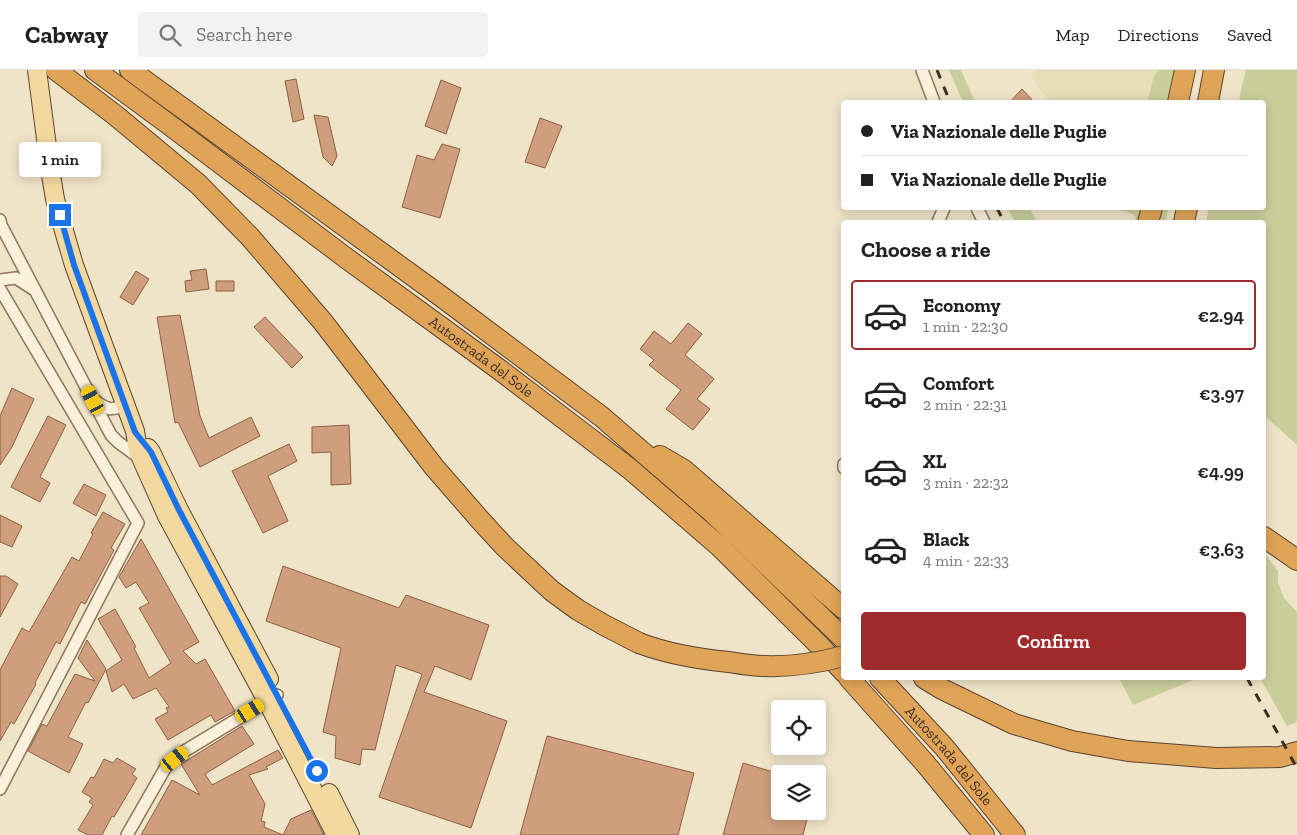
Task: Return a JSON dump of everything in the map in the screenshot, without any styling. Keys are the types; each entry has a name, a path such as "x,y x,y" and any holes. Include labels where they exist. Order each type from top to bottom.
{"highway":[{"path":"56,70 115,115 198,184 250,237 322,322 434,467 505,547 552,591 578,610 604,625 639,643 660,650 704,660 764,666 800,665 841,657"},
{"name":"Autostrada del Sole","path":"95,70 630,468 719,546 841,669"},
{"name":"Autostrada del Sole","path":"130,70 442,297 602,417 713,513 841,636"},
{"path":"1178,100 1185,70"},
{"path":"1208,100 1214,70"},
{"path":"622,434 684,470 841,606"},
{"path":"1266,538 1297,560"},
{"name":"Autostrada del Sole","path":"851,680 924,762 984,835"},
{"name":"Autostrada del Sole","path":"882,680 944,747 1015,835"},
{"path":"927,680 1014,724 1072,741 1128,751 1216,758 1280,756 1297,752"},
{"path":"1236,757 1297,740"}],"main road":[{"path":"37,70 40,104 55,199 74,265 135,432 141,459 167,516 350,835"},
{"path":"135,432 151,452 272,698 336,835"}],"street":[{"path":"922,70 933,100"},
{"path":"0,220 34,290 110,435 141,459"},
{"path":"0,280 16,278 34,290"},
{"path":"0,289 138,524 0,789"},
{"path":"93,400 112,410 126,405"},
{"path":"127,835 167,765 183,752 272,698"}],"shaded area":[{"path":"1037,70 1158,70 1154,76 1148,100 1048,100 1032,78"}],"green space":[{"path":"949,70 961,70 974,100 962,100"},
{"path":"1158,70 1174,70 1167,100 1148,100 1154,76"},
{"path":"1246,70 1297,70 1297,445 1266,417 1266,220 1206,220 1209,210 1266,210 1266,100 1239,100"},
{"path":"1009,210 1030,210 1037,220 1014,220"},
{"path":"1120,210 1168,210 1166,220 1137,220 1133,214"},
{"path":"1266,556 1278,571 1278,582 1284,598 1297,612 1297,721 1287,726 1261,680 1266,680"},
{"path":"1120,680 1193,680 1133,705"}],"building":[{"path":"296,79 304,119 293,122 285,81"},
{"path":"441,80 461,88 446,134 425,126"},
{"path":"1022,89 1032,100 1012,100"},
{"path":"314,115 328,117 337,156 332,166 323,157"},
{"path":"540,118 562,126 545,168 525,162"},
{"path":"442,144 460,149 440,218 402,207 417,155 434,160"},
{"path":"206,269 209,289 186,292 185,281 192,280 190,271"},
{"path":"136,271 149,279 133,305 120,297"},
{"path":"216,281 234,281 234,291 216,291"},
{"path":"180,315 200,416 209,438 251,417 260,436 200,467 178,422 175,423 157,317"},
{"path":"265,317 303,357 292,368 254,327"},
{"path":"688,323 702,334 685,355 714,379 697,399 710,409 693,430 666,409 681,390 649,365 654,360 640,349 654,331 671,344"},
{"path":"12,388 34,399 12,447 0,465 0,416"},
{"path":"48,416 66,425 40,477 50,483 40,502 11,487"},
{"path":"349,425 351,484 331,485 331,452 312,453 312,427"},
{"path":"289,444 297,461 268,476 288,521 263,533 232,471"},
{"path":"84,484 106,495 96,516 73,503"},
{"path":"103,512 125,524 111,548 114,550 85,604 81,602 60,644 56,642 14,724 11,722 0,741 0,670 22,628 29,632 72,557 79,561 93,534 91,533"},
{"path":"0,515 22,526 12,547 0,542"},
{"path":"141,539 199,642 183,651 196,664 205,659 235,711 215,722 211,715 168,740 155,719 168,712 166,708 169,707 156,688 133,699 124,684 112,692 106,671 122,660 98,619 115,609 136,647 134,648 149,678 171,663 139,608 149,603 136,582 126,588 119,577"},
{"path":"283,566 399,608 406,595 489,625 471,680 435,666 424,692 507,721 471,828 379,797 422,674 396,665 375,750 362,749 360,765 335,758 336,736 323,732 341,648 266,621"},
{"path":"0,576 6,576 18,584 0,617"},
{"path":"87,640 106,669 68,737 83,744 69,773 28,751 42,724 47,726 75,674 95,681 78,658"},
{"path":"242,726 254,744 205,774 212,785 278,750 283,758 266,767 268,769 249,775 265,804 261,821 265,822 264,827 283,835 141,835 172,780 200,795 181,764"},
{"path":"547,736 694,773 678,835 520,835"},
{"path":"117,758 136,769 132,774 137,778 102,835 88,835 78,830 93,805 89,802 92,798 82,792 91,777 94,778 104,759 113,763"},
{"path":"743,763 771,771 771,820 807,820 803,835 723,835"},
{"path":"311,810 324,835 283,835 291,819"}],"railway":[{"path":"937,70 949,100"},
{"path":"998,210 1003,220"},
{"path":"1248,680 1297,768"}],"route":[{"path":"60,215 74,265 135,432 151,452 179,510 317,771"}]}
